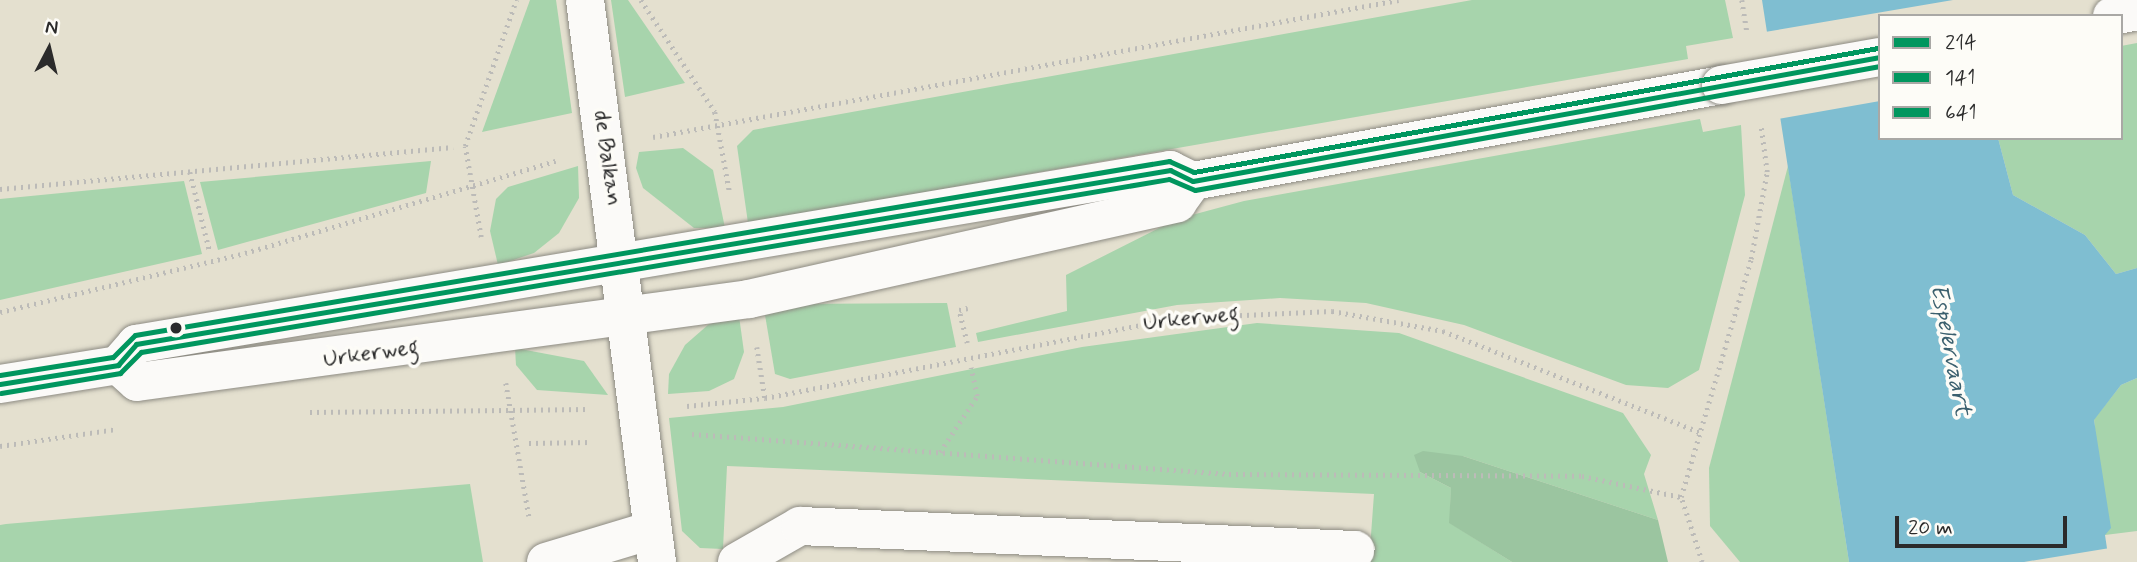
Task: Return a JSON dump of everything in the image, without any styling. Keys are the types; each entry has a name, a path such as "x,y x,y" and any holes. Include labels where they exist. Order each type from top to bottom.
{"main road":[{"name":"de Balkan","path":"584,0 630,316"},
{"name":"Urkerweg","path":"1193,181 1177,203 1025,242 749,299 137,382 118,365 136,344 1170,170 1193,181 1878,57"},
{"path":"546,562 657,554 630,316"},
{"path":"0,384 118,365"},
{"path":"737,562 800,527 1355,550"}],"path":[{"path":"482,245 464,156 468,133 516,0"},
{"path":"640,0 703,90 717,125 732,203"},
{"path":"644,139 1399,0"},
{"path":"1742,0 1749,46"},
{"path":"1702,562 1681,497 1765,188 1759,113"},
{"path":"0,188 453,147"},
{"path":"0,312 213,261 471,189 568,158"},
{"path":"190,171 210,252"},
{"path":"967,344 959,310 968,308"},
{"name":"Urkerweg","path":"681,407 765,398 1153,322 1332,312 1443,331 1700,432"},
{"path":"756,340 765,398"},
{"path":"940,453 977,396 971,368"},
{"path":"504,374 530,525"},
{"path":"300,412 510,407 584,409"},
{"path":"0,446 131,427"},
{"path":"685,434 940,453 1352,478 1582,476 1681,497"},
{"path":"529,443 602,442"}],"green space":[{"path":"530,0 556,0 572,113 482,132"},
{"path":"611,0 628,0 685,83 625,97"},
{"path":"1472,0 1725,0 1733,38 1686,46 1688,59 748,223 737,146 753,130"},
{"path":"2137,43 2137,268 2116,274 2085,235 2013,195 1999,140 2123,140 2123,46"},
{"path":"1700,119 1703,132 1741,125 1745,195 1699,370 1668,388 1626,385 1464,325 1366,303 1280,298 1177,305 978,342 976,333 1067,311 1066,275 1177,219 1244,201"},
{"path":"683,148 713,170 725,228 694,228 643,188 636,168 639,152"},
{"path":"431,161 426,193 218,250 200,182"},
{"path":"578,166 579,198 559,233 534,253 498,265 490,231 496,199 508,187"},
{"path":"1788,166 1849,562 1740,562 1710,526 1709,468"},
{"path":"184,181 202,254 0,300 0,199"},
{"path":"947,303 956,347 790,379 775,374 765,315 788,304"},
{"path":"739,316 744,352 734,379 709,391 668,394 669,374 685,345 709,324"},
{"path":"1257,323 1399,333 1623,413 1651,455 1644,474 1658,520 1463,456 1420,472 1451,488 1450,523 1512,562 1369,562 1374,494 727,466 723,549 700,548 682,531 669,418 783,407 1082,347"},
{"path":"515,348 584,361 608,395 537,390 516,365"},
{"path":"2137,378 2137,531 2105,535 2094,419 2121,385"},
{"path":"1423,451 1463,456 1658,520 1668,562 1512,562 1449,523 1451,488 1420,472 1414,455"},
{"path":"470,484 483,562 0,562 0,525 6,524"}],"water":[{"name":"Espelervaart","path":"1762,0 1974,0 1878,14 1878,140 1999,140 2013,195 2085,235 2116,274 2137,268 2137,378 2121,385 2094,420 2111,528 2105,535 2109,562 1849,562"}],"pier":[{"path":"1953,0 1978,0 1981,14 1878,14 1878,101 1778,119 1765,32"},
{"path":"2110,548 2112,562 2024,562"}],"transit line":[{"name":"641","path":"0,375 113,357 135,335 1169,161 1194,172 1878,48"},
{"name":"214","path":"0,384 118,365 136,344 1170,170 1193,181 1878,57"},
{"name":"141","path":"1,393 120,373 141,352 1169,179 1195,190 1878,66"}]}
